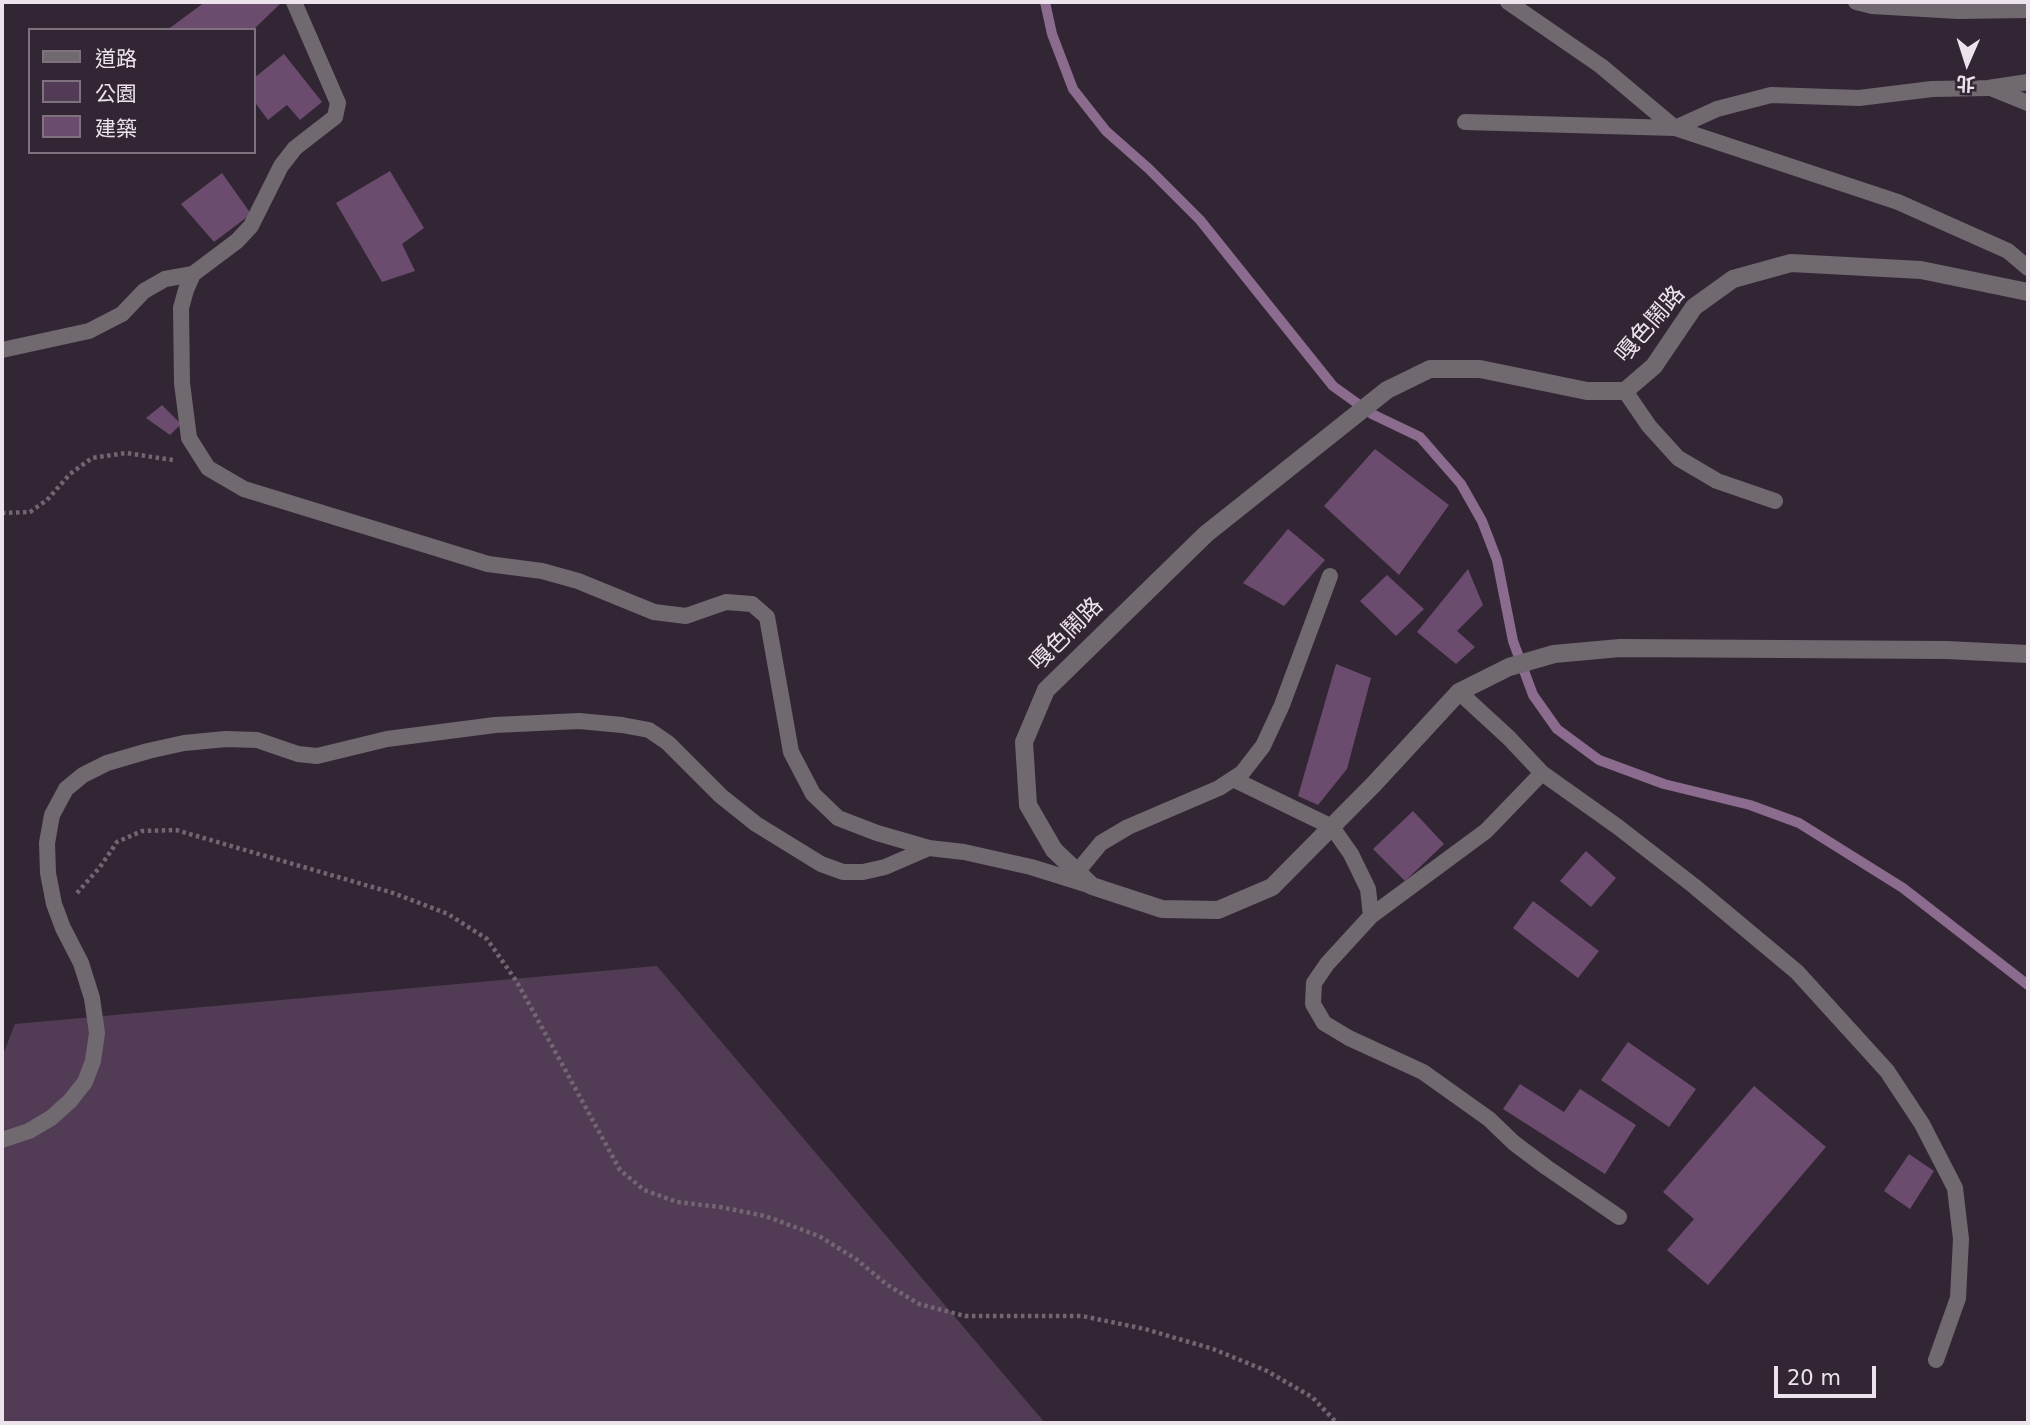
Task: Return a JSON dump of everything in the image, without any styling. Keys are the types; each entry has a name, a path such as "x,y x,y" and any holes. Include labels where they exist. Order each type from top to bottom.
{"street":[{"name":"嘎色鬧路","path":"2028,292 1921,270 1791,263 1733,279 1693,307 1654,366 1625,391 1587,391 1480,369 1430,369 1387,390 1206,534 1045,690 1024,742 1028,805 1054,850 1092,886 1162,909 1218,909 1272,887 1459,692 1509,667 1554,654 1620,648 1946,650 2028,654"}],"lane":[{"path":"2,350 89,331 122,314 144,291 165,279 193,274 237,241 251,226 281,166 295,148 335,117 338,103 294,2"},
{"path":"1508,2 1601,66 1675,128"},
{"path":"1856,2 1872,6 1946,10 2028,10"},
{"path":"1675,128 1717,109 1771,95 1859,98 1932,89 1989,88 2028,82"},
{"path":"1989,88 2028,103"},
{"path":"1465,122 1675,128 1898,202 2008,251 2028,268"},
{"path":"193,274 181,308 182,383 189,438 208,468 244,489 488,564 542,571 578,581 654,612 687,616 726,603 752,604 767,617 791,752 813,794 838,818 929,848 964,852 1031,867 1092,886"},
{"path":"1625,391 1649,426 1678,458 1717,481 1775,501"},
{"path":"1077,872 1101,843 1128,827 1219,788 1242,773 1263,746 1282,705 1330,576"},
{"path":"1459,692 1542,773 1629,835 1797,972 1887,1072 1922,1124 1955,1188 1961,1239 1958,1298 1936,1360"},
{"path":"2,1140 29,1131 51,1118 70,1101 85,1082 93,1060 97,1033 92,998 81,963 54,904 48,873 47,843 52,815 66,789 83,775 107,763 184,743 226,739 257,740 298,754 317,756 387,739 495,725 579,720 649,730 668,743 721,796 747,817 821,864 843,872 863,872 885,867 929,848"},
{"path":"1542,773 1486,831 1371,916 1327,964 1314,983 1312,1004 1324,1023 1349,1038 1423,1072 1489,1119 1514,1143 1546,1167 1619,1217"},
{"path":"1233,779 1332,827 1351,854 1368,889 1371,916"}],"path":[{"path":"2,513 30,512 47,499 69,474 92,458 125,453 157,456 208,468"},
{"path":"54,904 78,892 117,842 142,831 176,830 393,893 448,914 486,939 517,982 620,1170 643,1191 677,1202 765,1216 818,1236 856,1259 886,1284 919,1304 965,1316 1082,1316 1145,1329 1213,1349 1267,1371 1312,1397 1337,1423"}],"green space":[{"path":"657,966 1045,1423 2,1423 2,1057 15,1024"}],"building":[{"path":"205,2 282,2 255,28 170,28"},
{"path":"284,54 322,102 300,120 287,105 268,120 256,104 256,76"},
{"path":"390,171 424,228 402,244 415,271 382,282 336,203"},
{"path":"222,173 251,214 214,242 181,204"},
{"path":"162,405 181,424 170,435 146,418"},
{"path":"1375,449 1449,505 1399,575 1324,506"},
{"path":"1288,529 1325,560 1284,606 1243,583"},
{"path":"1468,569 1483,605 1457,631 1475,647 1456,664 1417,632"},
{"path":"1387,575 1424,609 1396,636 1360,601"},
{"path":"1336,664 1371,678 1347,769 1318,805 1298,796"},
{"path":"1413,811 1444,844 1405,881 1373,849"},
{"path":"1586,851 1616,878 1591,907 1560,881"},
{"path":"1533,901 1599,951 1578,978 1513,928"},
{"path":"1628,1042 1696,1089 1669,1127 1601,1080"},
{"path":"1520,1084 1564,1112 1580,1089 1636,1125 1605,1174 1503,1109"},
{"path":"1754,1086 1826,1147 1708,1285 1667,1250 1694,1219 1663,1192"},
{"path":"1909,1154 1934,1171 1910,1209 1884,1191"}],"waterway":[{"path":"1045,2 1052,34 1073,89 1106,131 1200,220 1333,386 1372,414 1420,437 1461,484 1482,521 1497,560 1513,641 1533,695 1557,729 1599,760 1664,784 1750,805 1799,823 1903,888 2028,985"}]}
